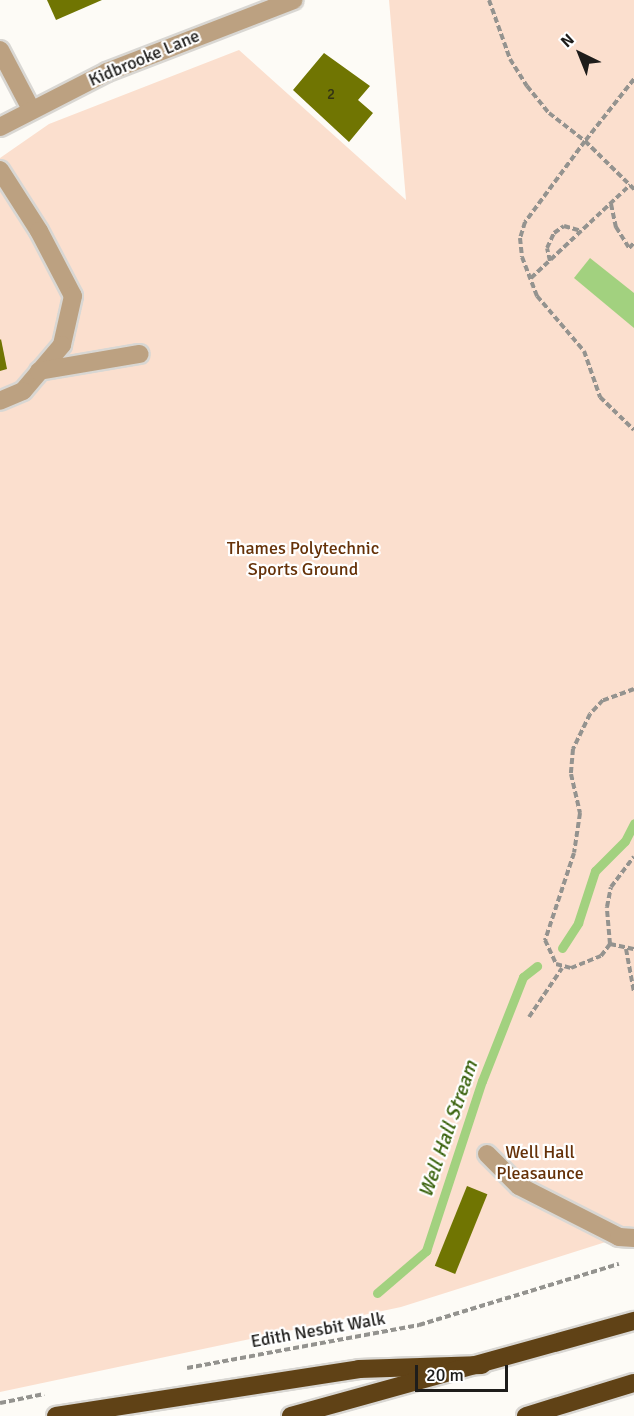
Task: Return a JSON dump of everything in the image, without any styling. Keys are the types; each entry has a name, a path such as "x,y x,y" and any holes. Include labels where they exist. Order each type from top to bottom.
{"highway":[{"path":"291,1416 482,1365 634,1321"},
{"path":"56,1416 359,1369 482,1365"},
{"path":"538,1416 634,1383"},
{"path":"526,1416 556,1410"}],"street":[{"name":"Kidbrooke Lane","path":"0,127 31,109 190,37 294,0"},
{"path":"0,50 31,109"},
{"path":"0,170 39,231 73,296 62,345 23,391 0,400"},
{"path":"39,371 140,354"},
{"path":"487,1154 519,1186 619,1238 634,1238"}],"path":[{"path":"489,0 510,59 527,86 549,113 585,141 634,189"},
{"path":"634,79 525,222 520,238 537,296 584,351 600,397 634,430"},
{"path":"531,278 630,185"},
{"path":"610,204 616,227 629,248 634,243"},
{"path":"550,261 547,248 554,233 564,226 581,231"},
{"path":"562,968 549,956 544,940 574,853 580,813 572,774 573,749 590,714 603,700 634,689"},
{"path":"530,1017 562,968 586,965 601,956 610,944 607,907 611,887 634,857"},
{"path":"610,944 634,949"},
{"path":"626,949 634,992"},
{"name":"Edith Nesbit Walk","path":"174,1370 419,1325 623,1262"},
{"path":"0,1403 52,1393"}],"green space":[{"name":"Thames Polytechnic Sports Ground","path":"389,0 634,0 634,1233 401,1307 0,1392 0,158 49,124 239,50 406,200"}],"shaded area":[{"path":"590,258 634,293 634,328 574,278"}],"building":[{"path":"47,0 102,0 56,20"},
{"path":"324,53 370,86 358,100 373,113 349,142 293,90"},
{"path":"0,340 7,369 0,371"},
{"path":"467,1186 487,1194 455,1274 435,1266"}],"waterway":[{"name":"Well Hall Stream","path":"562,948 578,923 595,871 625,841 634,823"},
{"name":"Well Hall Stream","path":"377,1293 426,1251 482,1081 523,977 537,966"}],"park label":[{"name":"Well Hall Pleasaunce","path":"540,1163"}]}
